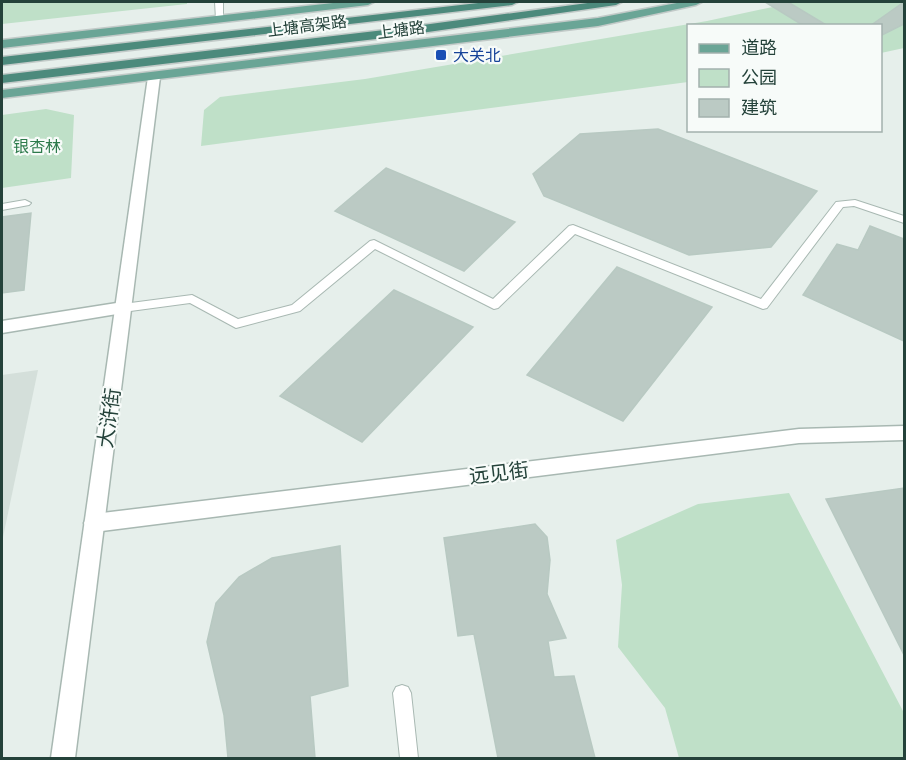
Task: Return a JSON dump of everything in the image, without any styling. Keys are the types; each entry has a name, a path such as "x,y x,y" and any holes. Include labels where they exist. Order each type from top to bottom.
{"highway":[{"name":"上塘高架路","path":"2,61 512,2"},
{"name":"上塘高架路","path":"2,79 393,33 616,2"}],"main road":[{"name":"上塘路","path":"2,44 368,2"},
{"name":"上塘路","path":"2,94 598,22 696,2"}],"street":[{"name":"大浒街","path":"63,759 154,76"},
{"path":"2,327 123,308"},
{"name":"远见街","path":"94,523 799,436 904,433"}],"lane":[{"path":"219,2 220,19"},
{"path":"123,308 192,299 236,324 296,308 374,244 494,304 573,230 763,305 840,204 855,202 904,220"},
{"path":"2,207 25,203"},
{"path":"402,693 410,759"}],"shaded area":[{"path":"38,370 2,542 2,375"}],"green space":[{"path":"2,2 187,2 187,4 2,24"},
{"path":"796,2 904,2 904,48 882,53 882,24 689,24"},
{"path":"687,24 687,82 201,146 204,110 220,97 365,79"},
{"name":"银杏林","path":"46,109 74,115 71,178 2,188 2,115"},
{"path":"789,493 904,713 904,758 679,758 665,708 618,647 622,585 616,540 698,504"}],"building":[{"path":"765,2 788,2 825,24 801,24"},
{"path":"904,2 904,24 882,35 882,24 873,24"},
{"path":"658,129 817,191 771,247 689,255 544,196 533,174 580,134"},
{"path":"386,168 515,222 464,271 335,211"},
{"path":"31,213 24,290 2,293 2,217"},
{"path":"870,226 904,239 904,341 803,295 837,244 858,250"},
{"path":"617,267 712,307 623,421 527,375"},
{"path":"394,290 473,327 362,442 280,396"},
{"path":"904,488 904,655 826,499"},
{"path":"535,524 547,537 550,560 547,594 566,638 548,641 554,677 574,676 595,758 498,758 474,634 458,636 444,538"},
{"path":"340,546 348,686 310,696 315,758 228,758 224,715 207,642 216,603 239,577 272,558"}],"place":[{"name":"大关北","path":"441,55"}]}
